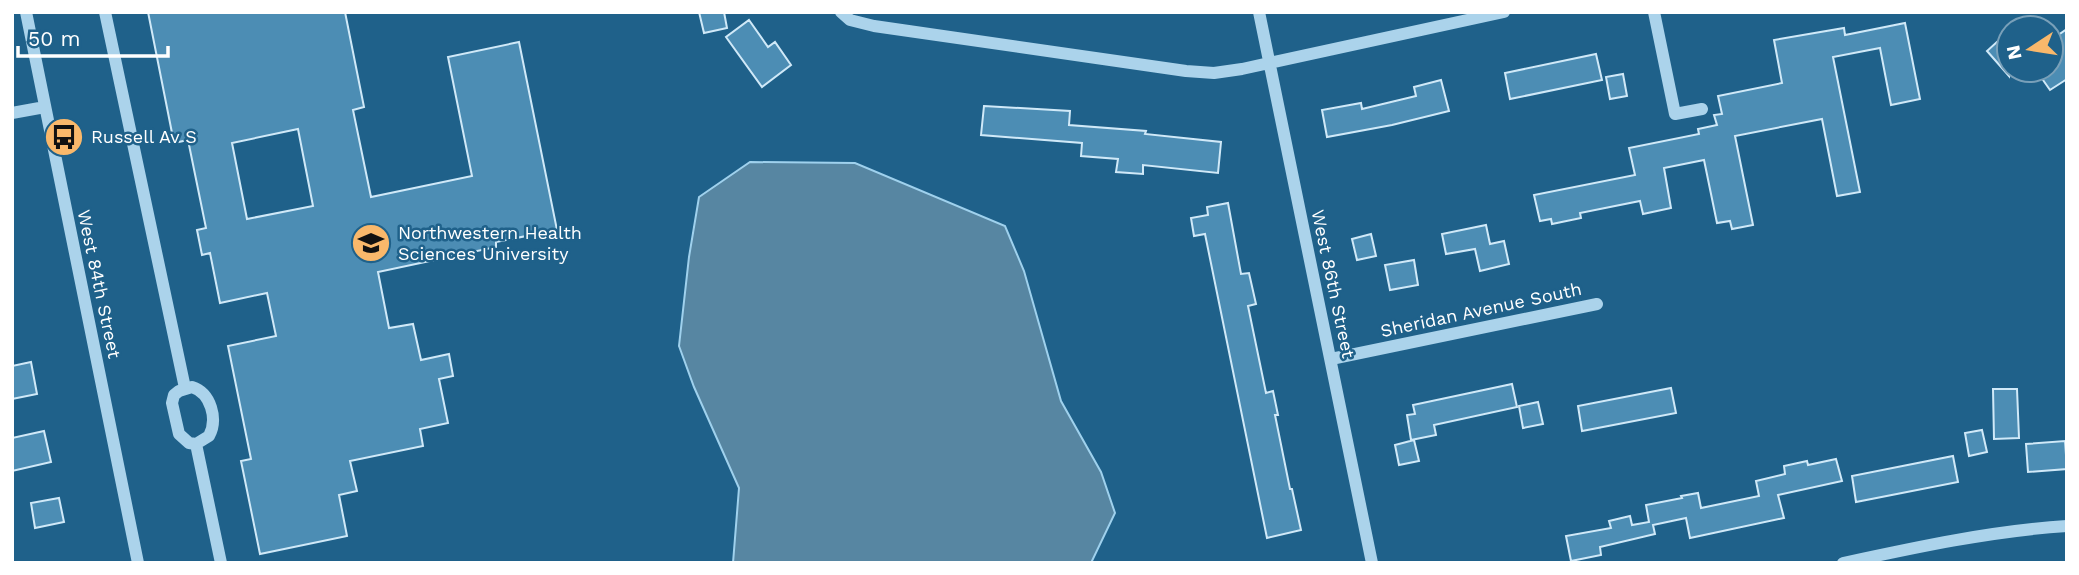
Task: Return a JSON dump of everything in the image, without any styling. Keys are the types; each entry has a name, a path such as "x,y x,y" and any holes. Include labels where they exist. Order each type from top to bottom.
{"street":[{"name":"West 84th Street","path":"26,12 138,563"},
{"path":"105,12 185,388"},
{"path":"841,12 850,20 874,26 1214,73 1504,12"},
{"name":"West 86th Street","path":"1259,12 1373,563"},
{"path":"1654,12 1675,114 1702,109"},
{"path":"12,113 45,107"},
{"name":"Sheridan Avenue South","path":"1331,359 1597,304"},
{"path":"192,387 208,398 213,425 205,440 196,443 183,440 178,434 172,403 174,395 192,387"},
{"path":"196,443 221,563"},
{"path":"1843,563 1967,537 2067,526"}],"water":[{"path":"750,162 855,163 1005,226 1024,271 1061,401 1101,472 1115,513 1091,563 733,563 739,488 694,387 679,346 699,197"}],"building":[{"path":"148,12 345,12 364,107 353,110 371,197 472,176 448,57 519,42 557,230 496,242 496,247 378,272 389,328 413,324 421,360 449,354 453,376 439,379 448,423 420,429 423,446 350,461 357,491 339,495 347,536 260,554 241,461 251,459 228,346 276,336 267,293 220,303 210,253 202,255 197,230 206,228 188,140 174,143","holes":["298,129 313,206 247,219 232,143"]},
{"path":"699,12 724,12 727,28 704,33"},
{"path":"749,20 768,47 775,42 791,65 762,87 726,37"},
{"path":"1905,23 1920,99 1891,105 1880,48 1833,57 1860,192 1837,196 1822,119 1735,136 1753,225 1732,229 1730,221 1717,223 1704,160 1664,168 1671,208 1643,214 1640,201 1580,213 1581,218 1552,224 1551,219 1540,221 1534,195 1635,175 1629,148 1699,134 1698,129 1717,125 1714,115 1722,114 1718,96 1782,83 1774,40 1844,28 1845,35"},
{"path":"2067,29 2065,80 2065,30"},
{"path":"1995,44 1995,60 1987,51"},
{"path":"1596,54 1602,80 1510,99 1505,73"},
{"path":"1623,74 1627,96 1610,99 1606,77"},
{"path":"1441,80 1449,111 1327,137 1322,110 1361,103 1362,109 1416,96 1414,87"},
{"path":"2046,84 2059,84 2050,90"},
{"path":"984,106 1070,111 1069,125 1146,131 1145,134 1221,142 1218,173 1143,165 1143,174 1116,172 1118,159 1081,156 1082,143 981,135"},
{"path":"1228,203 1241,274 1249,273 1256,304 1248,306 1266,393 1273,391 1278,415 1275,415 1301,530 1267,538 1205,234 1194,236 1191,218 1208,215 1207,207"},
{"path":"1486,225 1490,244 1504,241 1509,264 1480,271 1475,249 1446,254 1442,234"},
{"path":"1371,234 1376,256 1357,260 1352,239"},
{"path":"1414,260 1418,285 1390,290 1385,265"},
{"path":"31,362 37,394 12,399 12,366"},
{"path":"1512,384 1517,407 1434,425 1436,435 1411,440 1407,415 1415,414 1413,405"},
{"path":"1671,388 1676,413 1582,431 1578,406"},
{"path":"1993,389 2017,389 2019,438 1994,439"},
{"path":"1538,402 1543,424 1523,428 1519,406"},
{"path":"1982,430 1987,452 1969,456 1965,433"},
{"path":"44,431 51,462 12,471 12,438"},
{"path":"1414,440 1419,461 1399,465 1395,445"},
{"path":"2065,441 2067,469 2028,472 2026,444"},
{"path":"1953,456 1958,482 1856,502 1852,476"},
{"path":"1836,459 1842,481 1778,495 1784,518 1690,538 1686,518 1653,525 1655,534 1600,547 1601,555 1571,561 1566,536 1611,528 1609,521 1630,516 1632,525 1649,522 1646,505 1698,493 1701,508 1759,496 1756,481 1785,474 1784,466 1807,461 1808,465"},
{"path":"59,498 64,522 35,528 31,503"}],"place":[{"name":"Russell Av S","path":"64,137"},
{"name":"Northwestern Health Sciences University","path":"371,243"}]}
